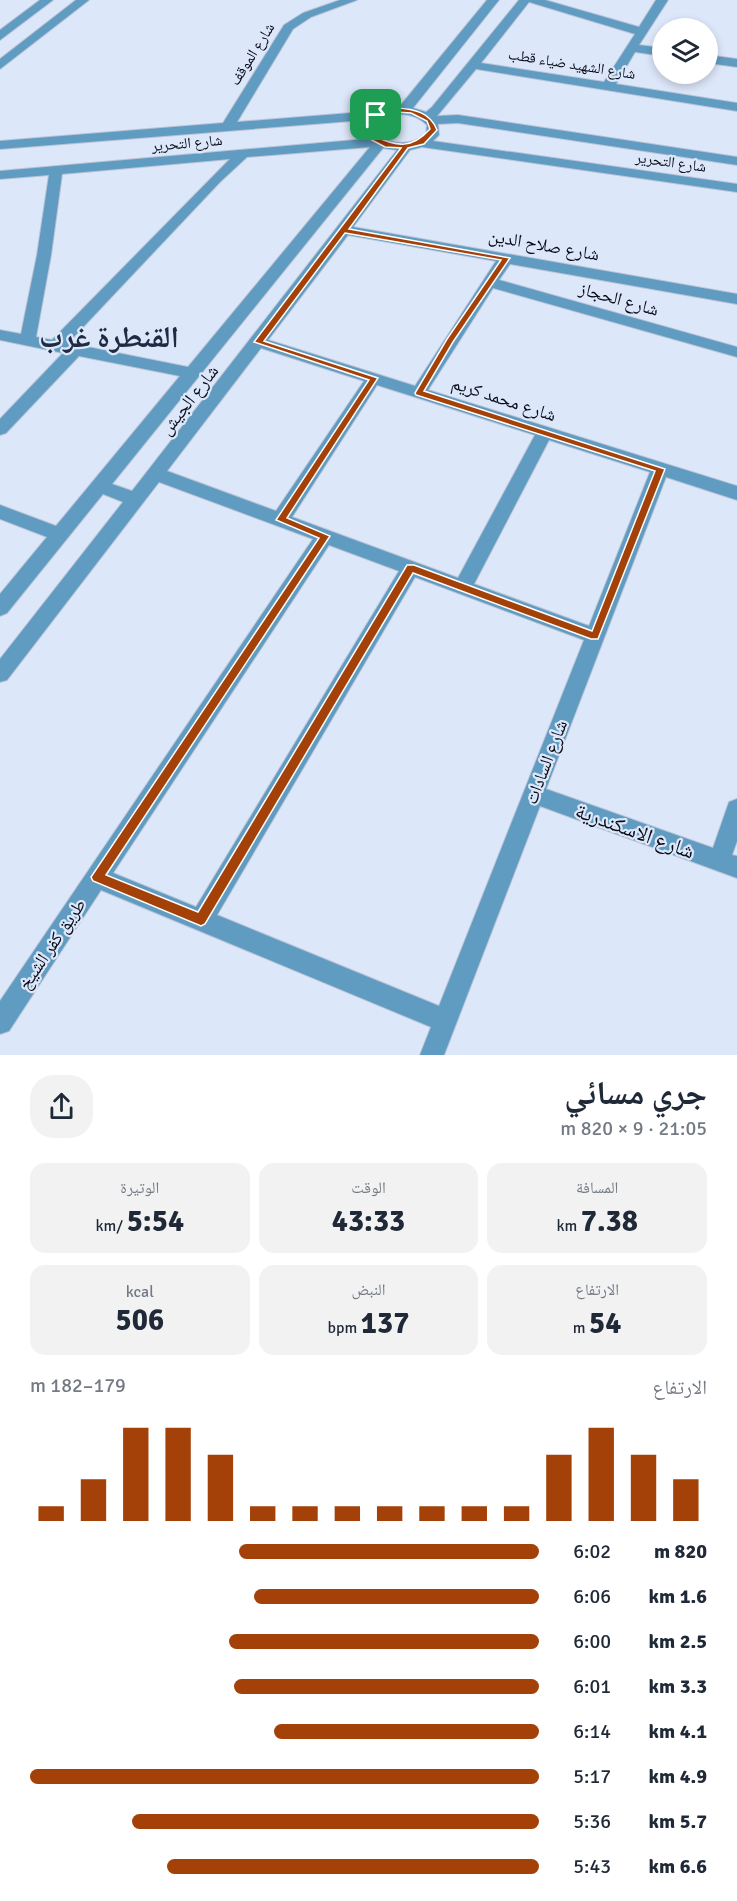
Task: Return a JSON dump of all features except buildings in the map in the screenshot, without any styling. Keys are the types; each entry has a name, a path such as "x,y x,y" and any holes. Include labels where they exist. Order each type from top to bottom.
{"street":[{"path":"0,36 47,0"},
{"path":"0,65 83,0"},
{"name":"شارع الموقف","path":"228,126 288,27 307,15 351,0"},
{"path":"404,110 493,0"},
{"name":"شارع الجيش","path":"0,674 344,230 414,145 432,135 434,130 428,119 525,0"},
{"path":"533,0 642,32"},
{"path":"608,87 662,0"},
{"path":"632,48 652,51"},
{"path":"718,60 737,63"},
{"name":"شارع الشهيد ضياء قطب","path":"473,65 737,106"},
{"path":"414,145 378,142 371,137 367,126 376,115 404,110 428,119"},
{"name":"شارع التحرير","path":"0,145 376,115"},
{"name":"شارع التحرير","path":"428,119 458,119 737,161"},
{"name":"شارع التحرير","path":"1,178 378,142"},
{"name":"شارع الجيش","path":"0,608 378,142"},
{"name":"شارع التحرير","path":"414,145 737,188"},
{"path":"56,346 215,179 242,155"},
{"path":"27,341 44,255 56,171"},
{"name":"شارع صلاح الدين","path":"344,230 737,299"},
{"path":"419,393 450,341 506,258"},
{"name":"شارع الحجاز","path":"490,282 737,352"},
{"path":"0,335 191,374"},
{"name":"شارع محمد كريم","path":"258,342 737,493"},
{"path":"1,427 75,350"},
{"path":"280,520 374,378"},
{"path":"464,587 545,432"},
{"name":"شارع السادات","path":"432,1055 660,469"},
{"path":"157,474 595,636"},
{"path":"100,486 135,500"},
{"path":"0,512 60,535"},
{"name":"طريق كفر الشيخ","path":"0,1022 325,536"},
{"path":"201,920 411,568"},
{"name":"شارع الاسكندرية","path":"534,794 728,864"},
{"path":"728,864 737,809"},
{"path":"97,877 445,1021"}],"district":[{"name":"القنطرة غرب","path":"109,337"}],"route":[{"path":"376,115 367,126 371,137 377,142 406,147 258,342 374,378 280,520 325,536 97,877 201,920 411,568 595,636 660,469 419,393 450,341 506,258 344,230 406,147 422,143 432,135 434,130 427,117 412,111 396,110 376,115"}]}
